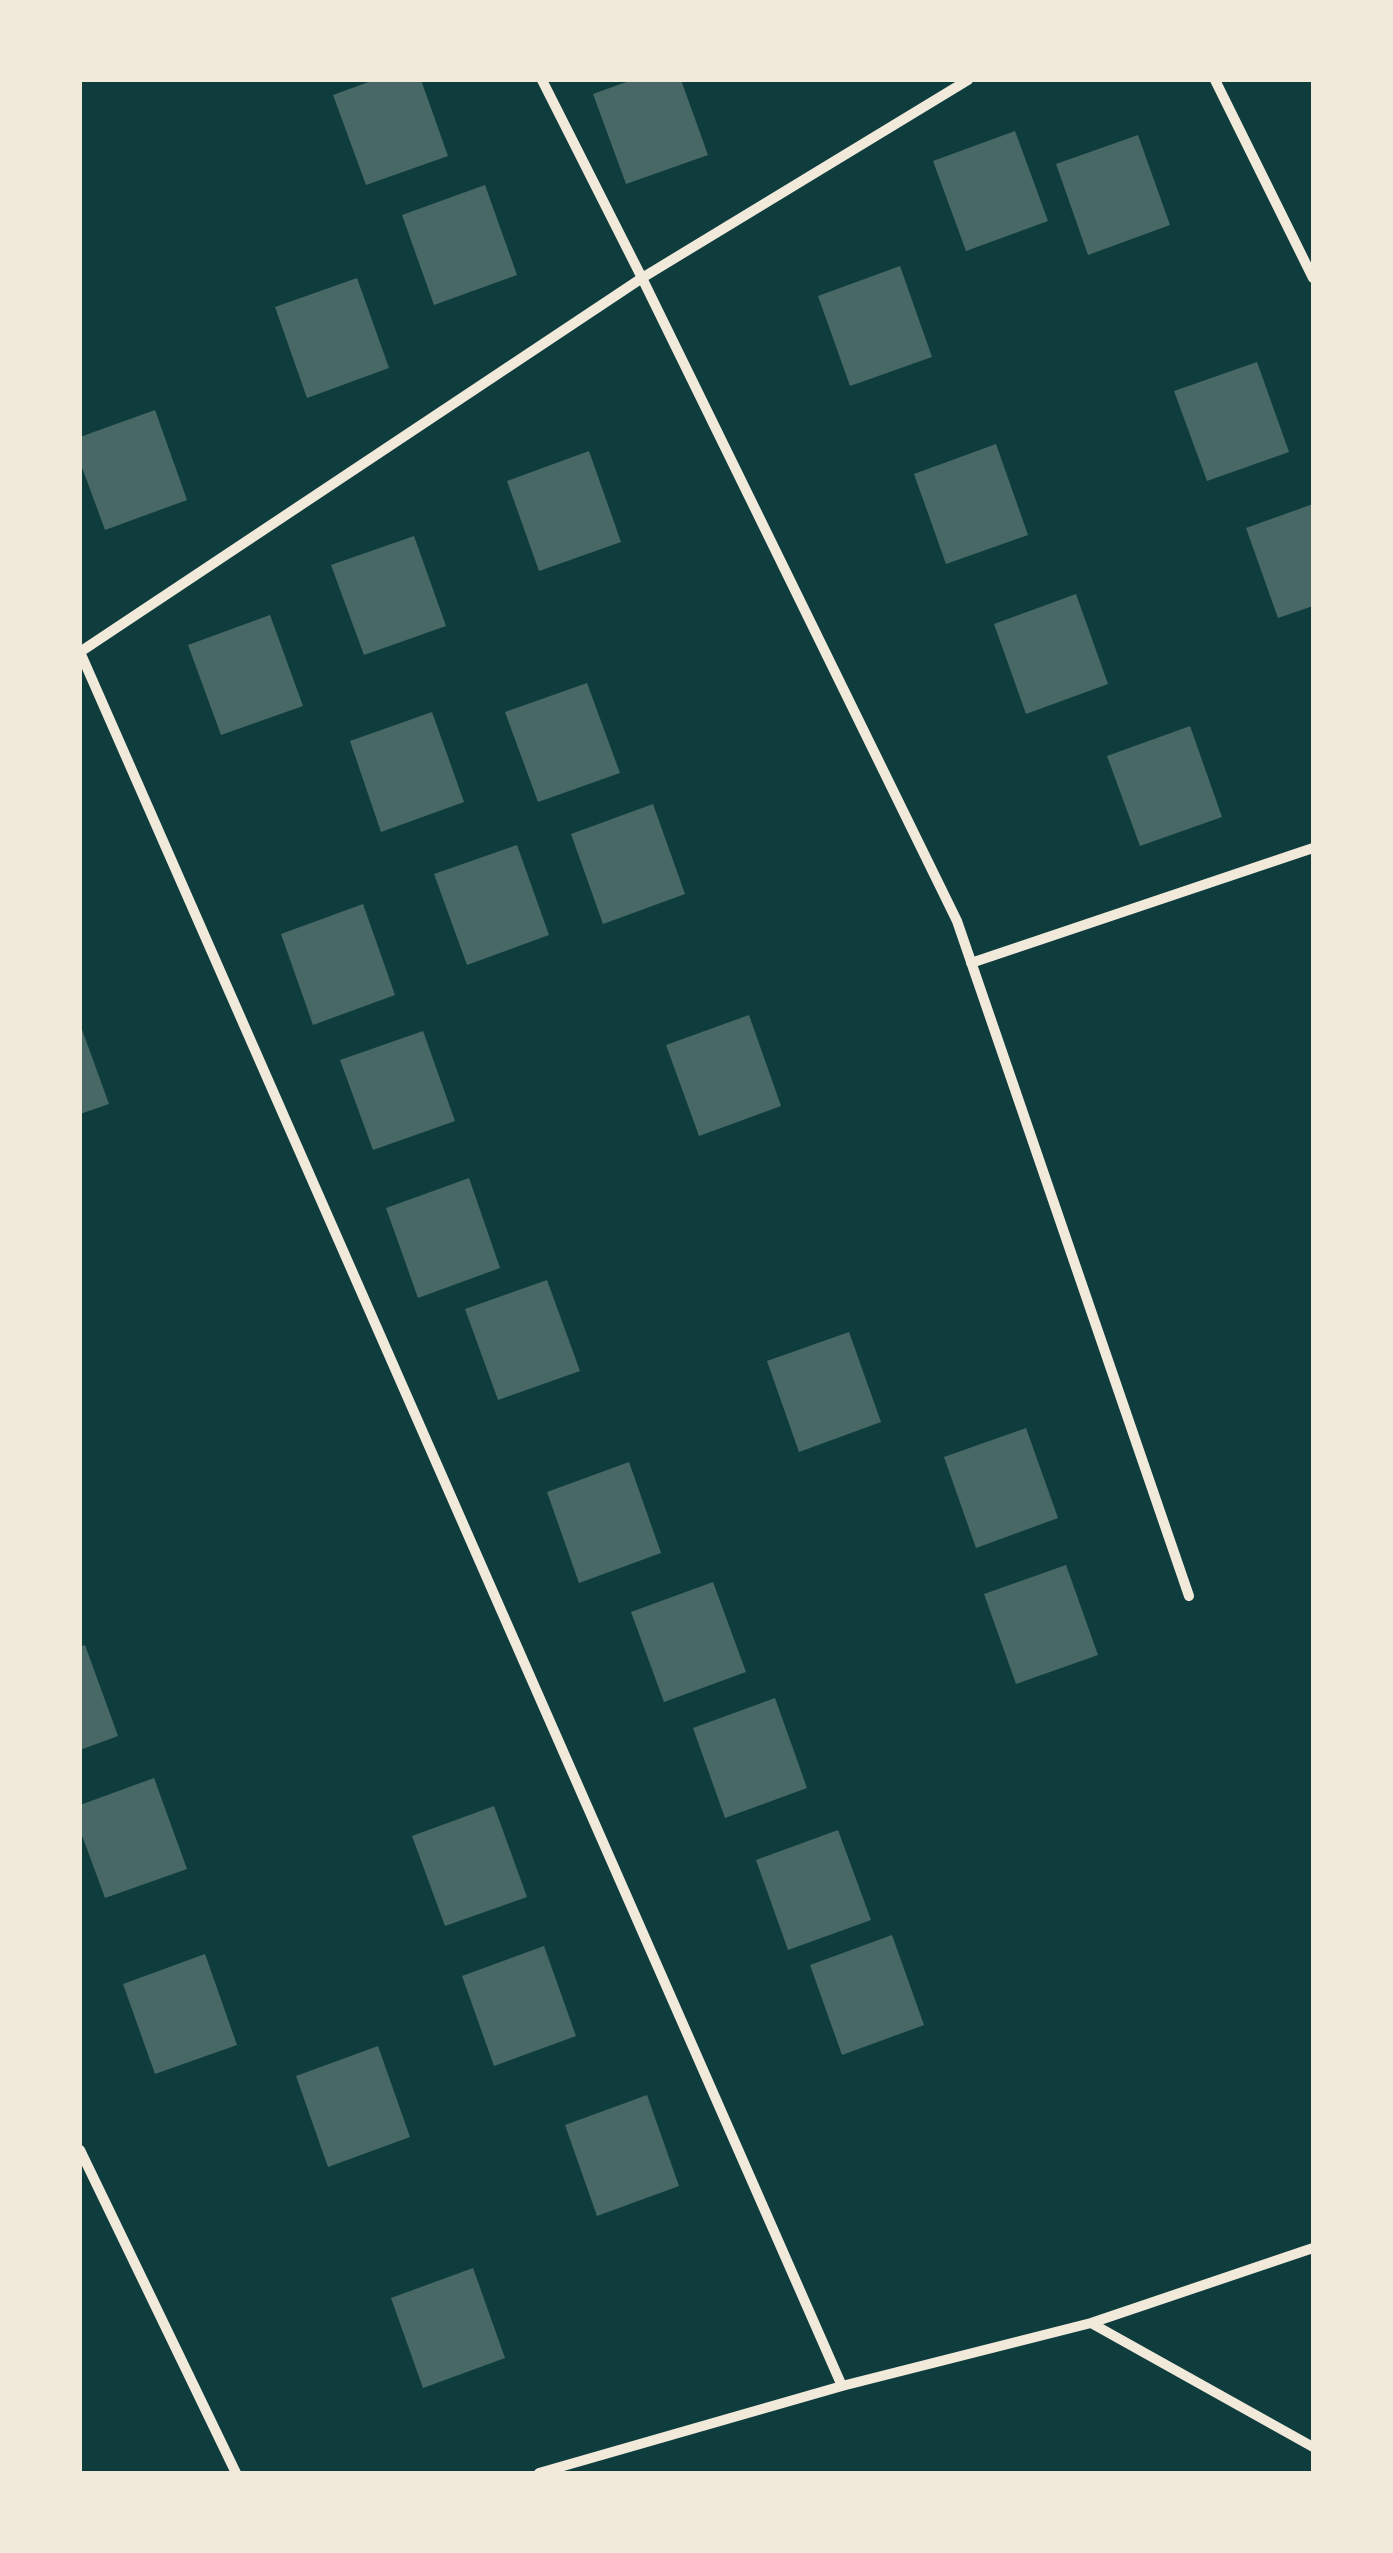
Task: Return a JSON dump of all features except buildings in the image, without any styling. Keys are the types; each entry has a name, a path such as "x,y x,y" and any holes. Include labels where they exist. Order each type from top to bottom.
{"street":[{"path":"542,80 956,920 1189,1596"},
{"path":"842,2386 80,652 642,278 968,80"},
{"path":"1215,80 1313,278"},
{"path":"971,963 1313,848"},
{"path":"80,2150 236,2473"},
{"path":"539,2473 842,2386 1091,2323 1313,2248"},
{"path":"1091,2323 1313,2447"}]}
